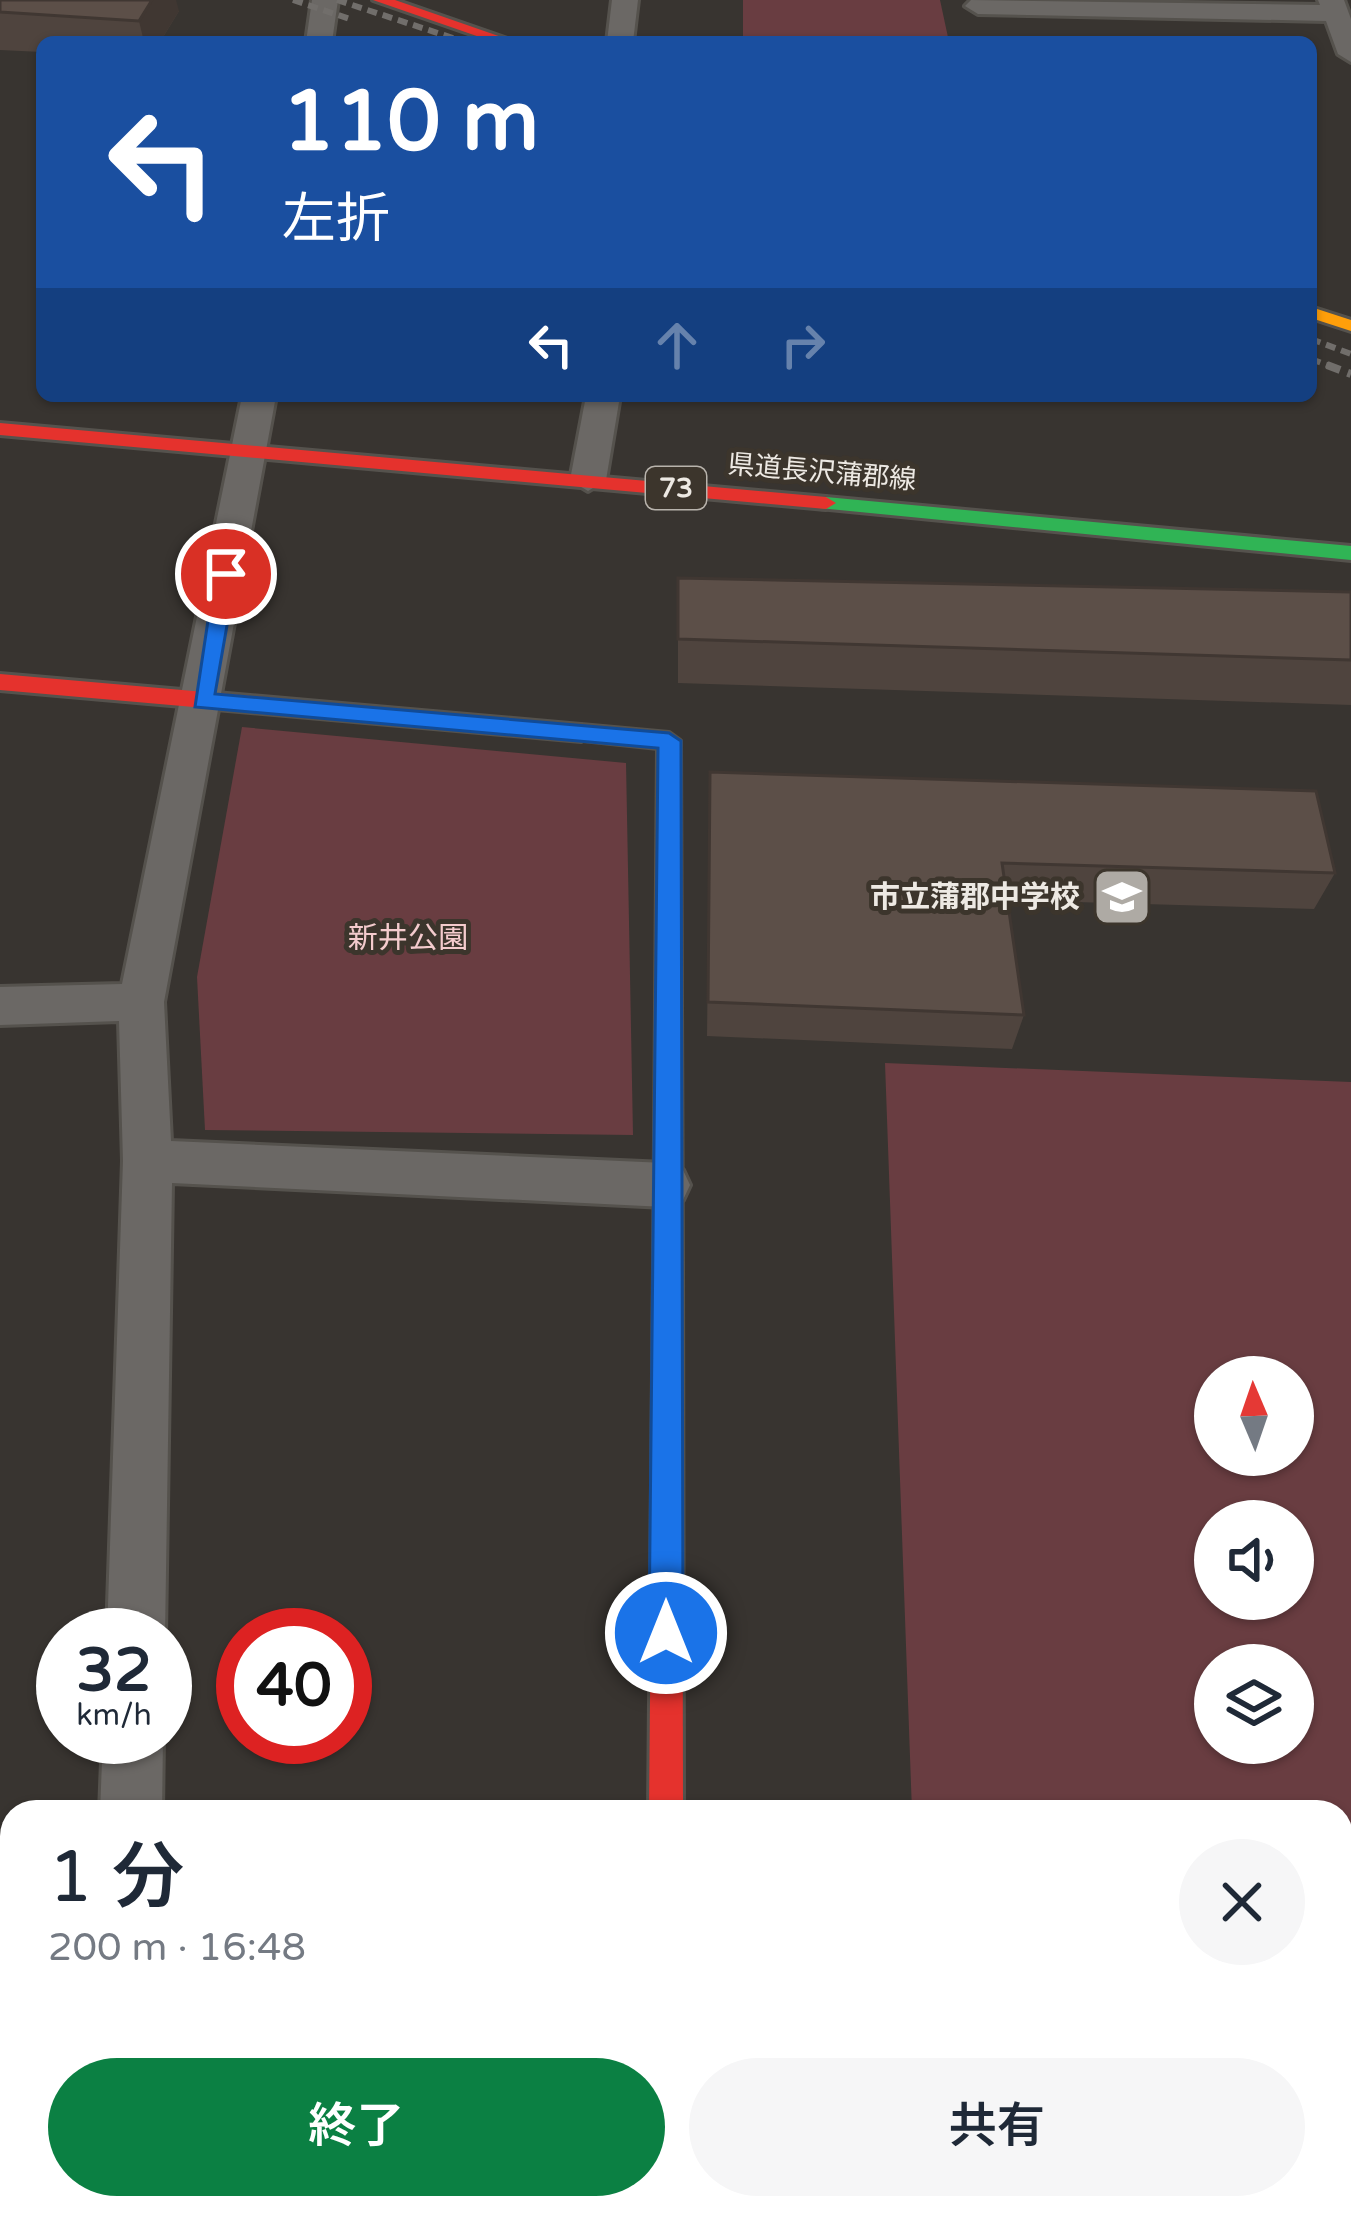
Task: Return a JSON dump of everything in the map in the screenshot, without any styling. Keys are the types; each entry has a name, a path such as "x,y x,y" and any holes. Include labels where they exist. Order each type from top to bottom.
{"street":[{"path":"320,36 325,0"},
{"path":"380,0 491,36"},
{"path":"621,36 626,0"},
{"path":"982,36 977,3 1333,7 1351,54"},
{"path":"1317,314 1351,326"},
{"path":"137,1608 148,1161 142,1002 258,402"},
{"path":"588,480 602,402"},
{"name":"県道長沢蒲郡線","path":"0,429 249,447 1351,553"},
{"path":"0,682 669,741 666,1800"},
{"path":"0,1006 142,1002"},
{"path":"148,1161 665,1185"},
{"path":"131,1800 132,1764"}],"green space":[{"path":"743,0 940,0 948,36 743,36"},
{"name":"新井公園","path":"242,727 626,763 633,1135 205,1130 197,977"},
{"path":"885,1063 1351,1082 1351,1800 912,1800"}],"building":[{"path":"0,0 152,0 139,21 0,12"},
{"path":"678,578 1351,592 1351,660 678,639"},
{"path":"710,772 1316,791 1335,873 1002,863 1024,1015 708,1002"}],"railway":[{"path":"293,0 350,19"},
{"path":"337,0 447,36"},
{"path":"1317,341 1351,354"},
{"path":"1317,361 1351,374"}],"traffic: fast":[{"path":"826,503 1351,553"},
{"path":"581,733 669,741 668,1264"}],"traffic: slow":[{"path":"1317,314 1351,326"}],"traffic: jam":[{"path":"380,0 491,36"},
{"path":"0,429 826,503"},
{"path":"0,682 581,733"},
{"path":"666,1800 668,1264"}],"place":[{"name":"市立蒲郡中学校","path":"1122,897"}],"route":[{"path":"226,574 203,701 669,741 666,1633"}]}
